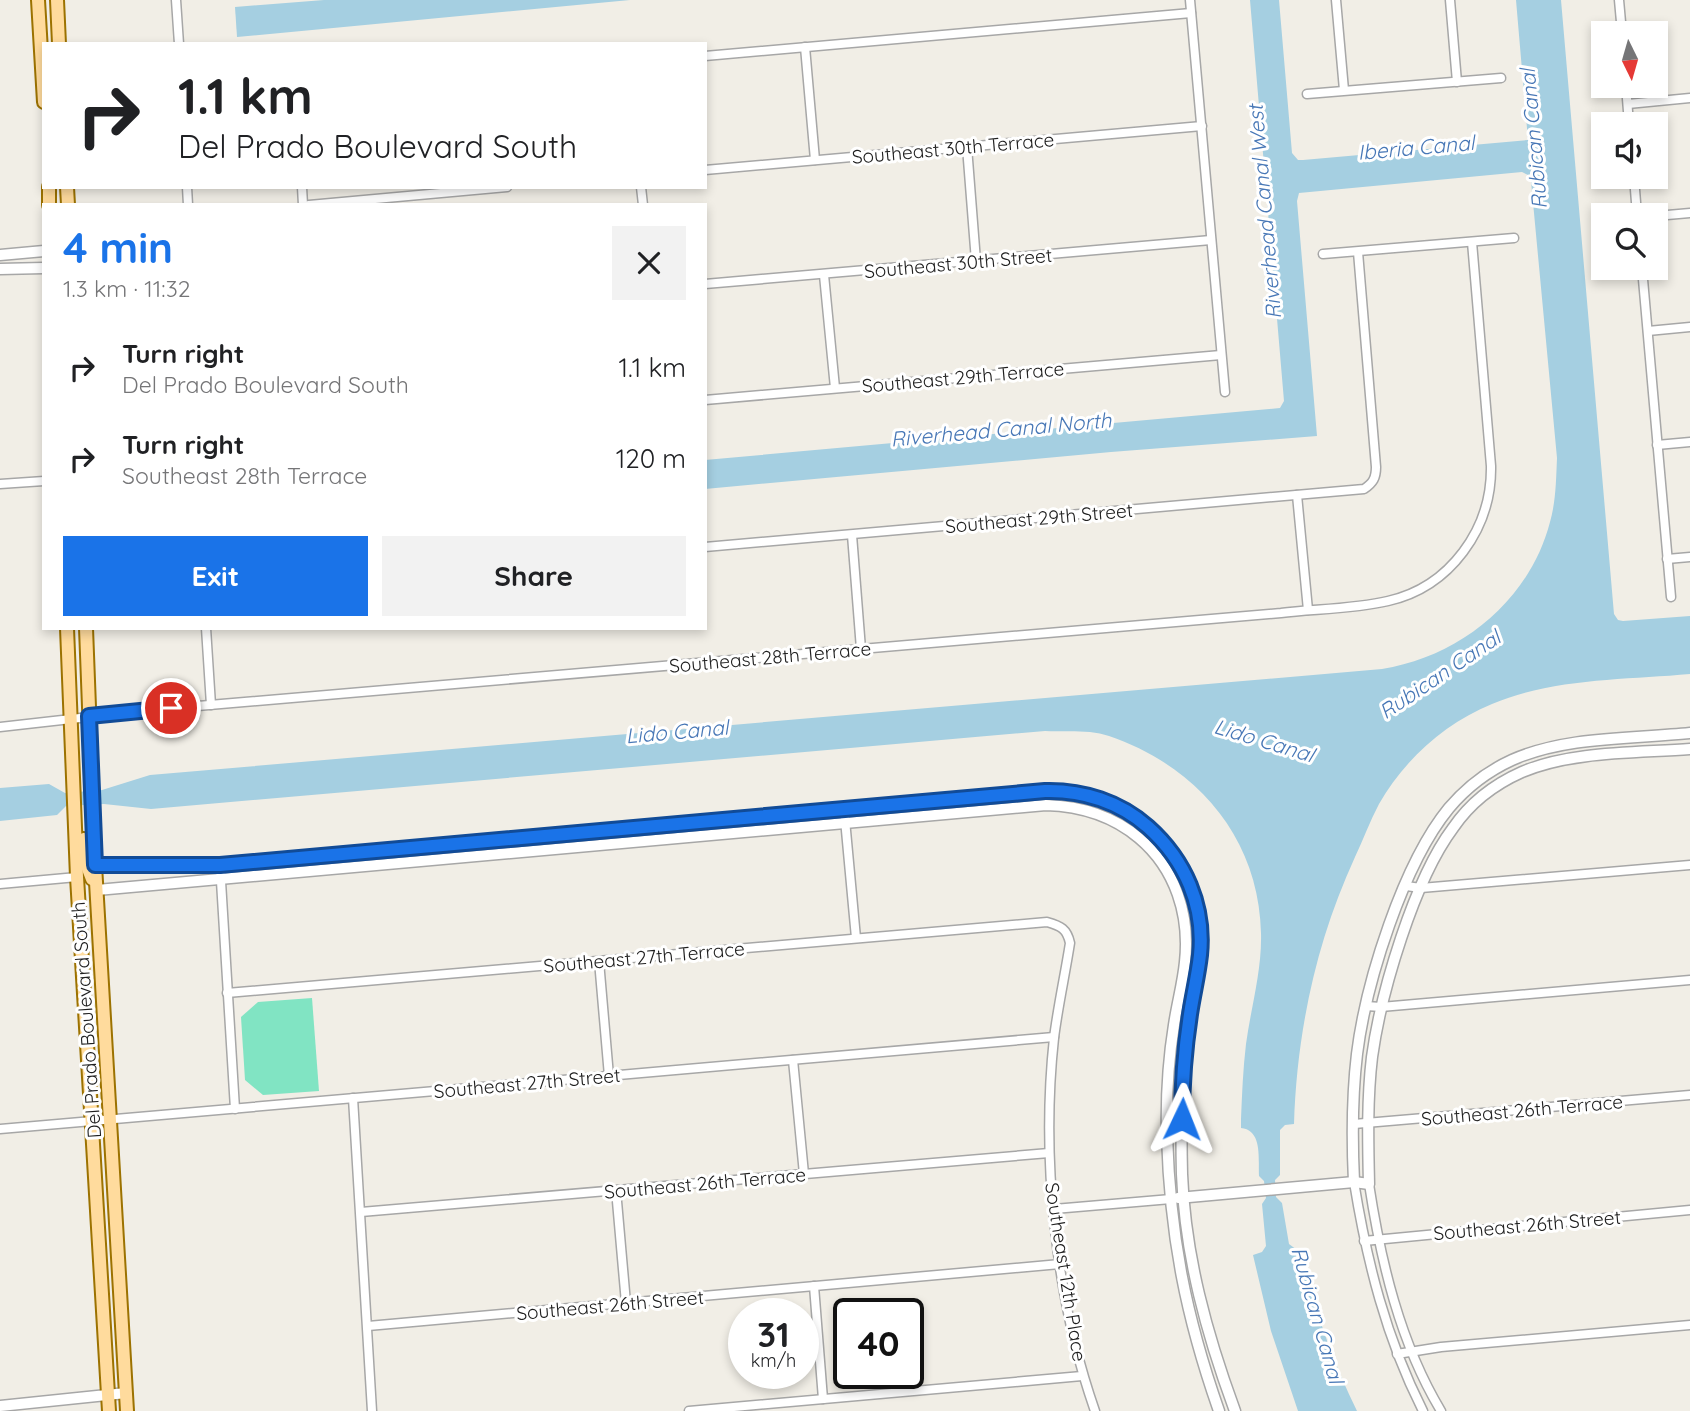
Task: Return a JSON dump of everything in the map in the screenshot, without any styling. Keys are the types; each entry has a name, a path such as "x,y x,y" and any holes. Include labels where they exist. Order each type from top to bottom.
{"main road":[{"path":"38,0 42,68"},
{"path":"57,0 59,42"},
{"name":"Del Prado Boulevard South","path":"67,630 77,877 109,1411"},
{"name":"Del Prado Boulevard South","path":"86,630 95,865 127,1411"},
{"path":"75,817 84,834 87,866 97,890"},
{"path":"77,877 90,899 92,937 100,954"}],"street":[{"path":"176,0 179,42"},
{"path":"1190,0 1225,392"},
{"path":"1336,0 1344,90"},
{"path":"1450,0 1457,82"},
{"path":"1619,0 1621,21"},
{"path":"707,56 1191,13"},
{"path":"805,47 815,160"},
{"path":"1307,94 1501,78"},
{"path":"1627,98 1628,112"},
{"path":"1628,104 1690,98"},
{"name":"Southeast 30th Terrace","path":"707,170 1202,126"},
{"path":"967,147 976,261"},
{"path":"331,203 485,189"},
{"path":"1668,215 1690,213"},
{"path":"1323,254 1514,238"},
{"name":"Southeast 30th Street","path":"707,285 1211,240"},
{"name":"Southeast 28th Terrace","path":"0,727 89,716 1390,601 1432,582 1457,560 1473,538 1489,497 1491,467 1472,242"},
{"path":"0,255 42,251"},
{"name":"Southeast 29th Street","path":"707,547 1364,489 1376,476 1376,467 1357,251"},
{"path":"0,269 42,268"},
{"path":"824,275 835,388"},
{"path":"1643,280 1671,597"},
{"path":"1648,331 1690,327"},
{"name":"Southeast 29th Terrace","path":"707,400 1221,355"},
{"path":"1657,445 1690,442"},
{"path":"0,484 42,481"},
{"path":"1297,495 1308,610"},
{"path":"852,534 861,649"},
{"path":"1667,559 1690,557"},
{"path":"206,630 211,705"},
{"path":"1423,1411 1397,1354 1376,1290 1354,1182 1355,1072 1366,1006 1383,945 1406,886 1444,815 1465,792 1499,767 1552,747 1690,733"},
{"path":"1441,1411 1412,1350 1394,1302 1369,1184 1368,1124 1372,1058 1381,1007 1421,888 1441,845 1454,825 1479,799 1510,778 1534,768 1568,760 1690,749"},
{"path":"1045,791 1046,806"},
{"path":"95,865 220,865 1045,791 1090,796 1119,807 1161,840 1175,856 1194,896 1199,917 1201,939 1182,1085 1184,1198 1189,1246 1200,1300 1232,1410"},
{"path":"97,890 1046,806 1069,807 1115,822 1133,833 1163,863 1181,903 1186,927 1186,952 1174,1024 1166,1107 1171,1199 1176,1252 1186,1303 1219,1411"},
{"path":"844,809 856,939"},
{"path":"220,865 234,1108"},
{"path":"1406,886 1421,888 1690,865"},
{"path":"0,884 77,877"},
{"name":"Southeast 27th Terrace","path":"228,993 1047,922 1060,926"},
{"name":"Southeast 12th Place","path":"1060,926 1068,933 1070,943 1054,1037 1049,1153 1060,1264 1082,1376 1095,1411"},
{"path":"598,961 609,1076"},
{"path":"1366,1006 1381,1007 1690,981"},
{"name":"Southeast 27th Street","path":"0,1129 1054,1037"},
{"path":"793,1060 804,1174"},
{"name":"Southeast 26th Terrace","path":"1354,1124 1690,1095"},
{"path":"353,1098 372,1411"},
{"name":"Southeast 26th Terrace","path":"360,1212 1049,1153"},
{"path":"1054,1209 1354,1182 1369,1184"},
{"path":"616,1191 626,1303"},
{"name":"Southeast 26th Street","path":"1364,1241 1690,1210"},
{"name":"Southeast 26th Street","path":"368,1326 1060,1264"},
{"path":"814,1286 823,1399"},
{"path":"1397,1354 1412,1350 1690,1325"},
{"path":"689,1411 1082,1376"},
{"path":"0,1406 126,1393"}],"green space":[{"path":"312,998 319,1091 263,1095 245,1080 241,1017 258,1002"}],"water":[{"path":"324,0 630,0 237,37 235,7"},
{"path":"1250,0 1279,0 1292,153 1298,160 1303,160 1528,140 1516,0 1561,0 1614,614 1618,620 1623,621 1690,616 1690,674 1590,681 1540,689 1492,704 1458,721 1413,758 1389,788 1373,817 1341,889 1319,954 1299,1055 1294,1124 1285,1125 1280,1130 1280,1175 1275,1180 1276,1197 1282,1203 1289,1244 1301,1250 1324,1332 1357,1411 1298,1411 1271,1331 1253,1255 1262,1252 1266,1246 1262,1204 1266,1198 1264,1181 1259,1176 1256,1140 1248,1130 1241,1128 1245,1053 1261,947 1258,898 1249,866 1235,837 1217,810 1195,786 1170,766 1141,749 1102,734 1045,731 151,809 104,804 66,806 57,815 0,821 0,788 49,784 65,793 102,790 150,775 1382,669 1438,652 1464,638 1509,600 1540,550 1555,498 1557,458 1530,176 1522,172 1299,193 1297,201 1317,436 707,489 707,460 1280,408 1284,401"}],"route":[{"path":"171,708 89,716 95,865 220,865 1045,791 1069,792 1110,803 1146,825 1169,848 1186,875 1199,917 1199,967 1185,1053 1182,1119"}],"water label":[{"name":"Rubican Canal","path":"1534,139"},
{"name":"Iberia Canal","path":"1416,148"},
{"name":"Riverhead Canal West","path":"1265,212"},
{"name":"Riverhead Canal North","path":"1001,430"},
{"name":"Rubican Canal","path":"1440,675"},
{"name":"Lido Canal","path":"677,732"},
{"name":"Lido Canal","path":"1264,741"},
{"name":"Rubican Canal","path":"1317,1315"}]}
